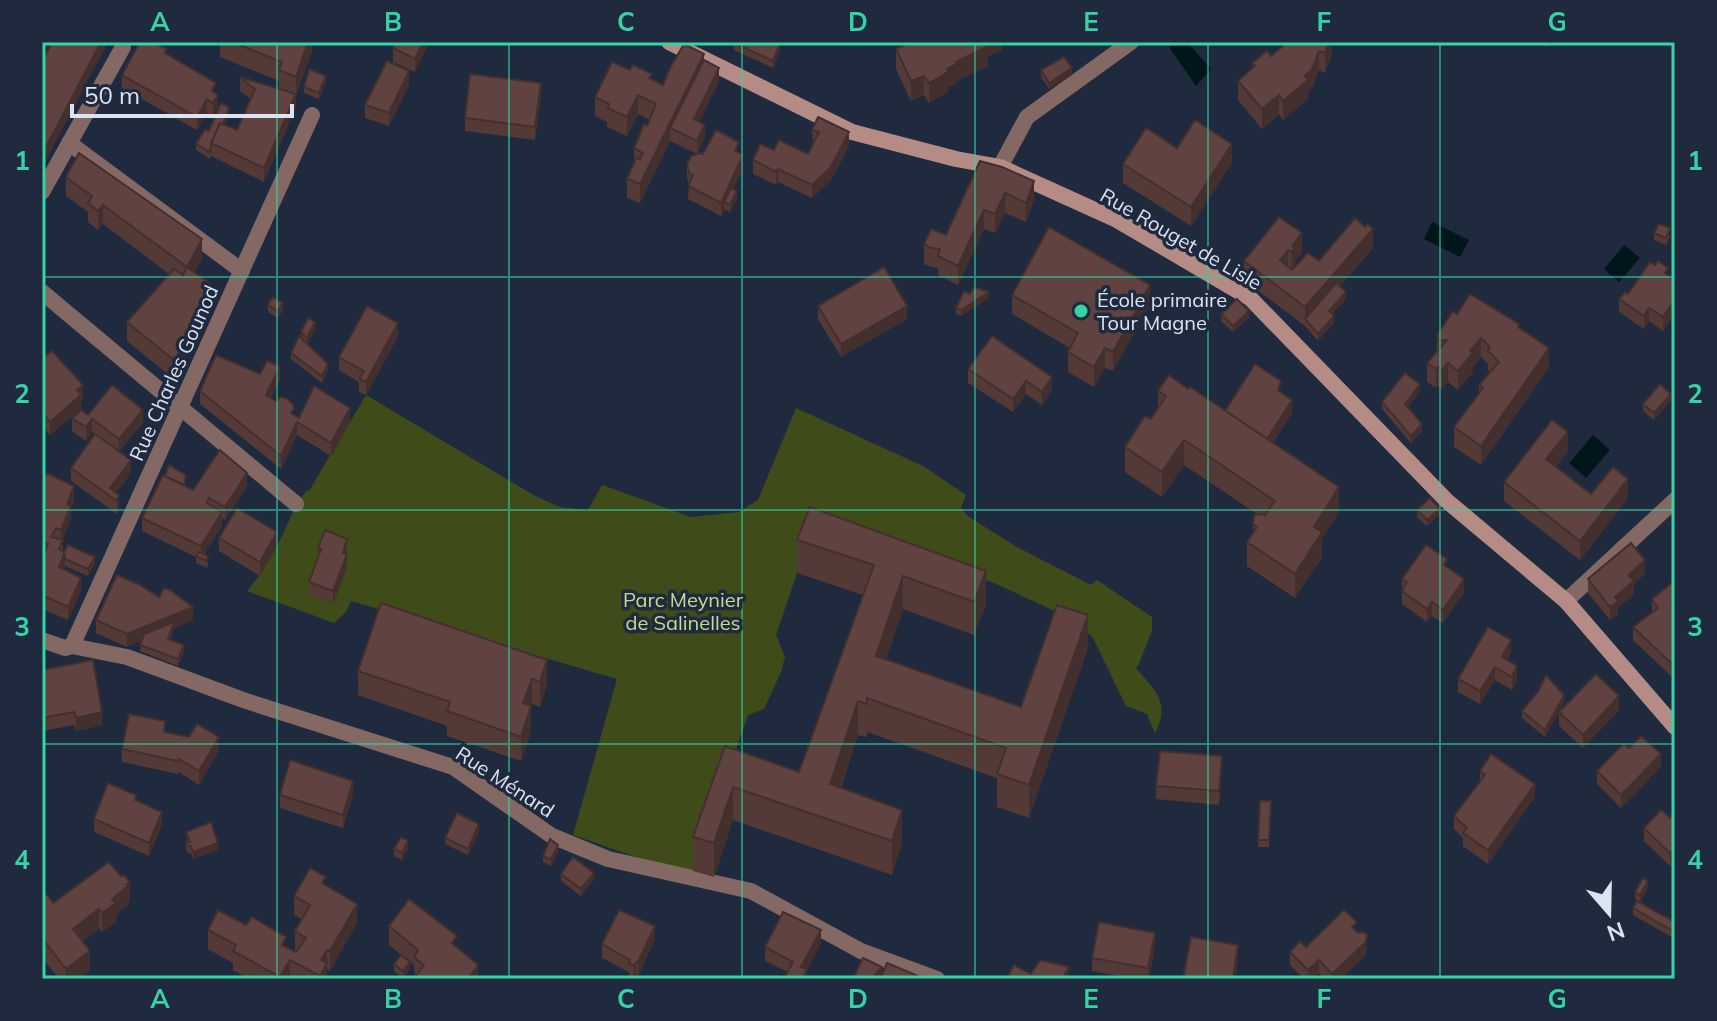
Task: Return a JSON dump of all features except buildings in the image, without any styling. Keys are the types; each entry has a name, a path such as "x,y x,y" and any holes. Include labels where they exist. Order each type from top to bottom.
{"street":[{"name":"Rue Rouget de Lisle","path":"669,42 852,132 1000,167 1117,220 1250,298 1447,501 1566,601 1675,727"},
{"path":"1000,167 1027,117 1131,42"},
{"path":"42,192 123,47"},
{"name":"Rue Charles Gounod","path":"69,647 312,115"},
{"path":"69,143 242,271"},
{"path":"42,292 296,504"},
{"path":"1566,601 1675,500"},
{"name":"Rue Ménard","path":"42,640 127,657 246,701 453,767 552,836 608,859 751,891 861,951 937,979"},
{"path":"42,655 69,647"}],"green space":[{"name":"Parc Meynier de Salinelles","path":"366,395 537,497 560,507 588,510 602,485 691,517 739,512 758,500 796,408 923,466 966,495 961,508 969,517 1017,547 1091,585 1097,580 1152,617 1152,630 1136,668 1159,698 1160,722 1155,733 1147,714 1126,706 1093,638 1074,620 994,583 935,562 810,540 776,635 785,657 781,672 764,709 748,715 693,871 642,859 573,835 617,679 351,601 346,612 334,623 247,591"}],"shaded area":[{"path":"1178,42 1187,42 1211,69 1196,86 1169,47"},
{"path":"1432,222 1469,240 1460,257 1424,239"},
{"path":"1624,245 1640,258 1619,282 1604,269"},
{"path":"1593,435 1610,450 1586,478 1569,463"}],"place":[{"name":"École primaire Tour Magne","path":"1081,311"}]}
